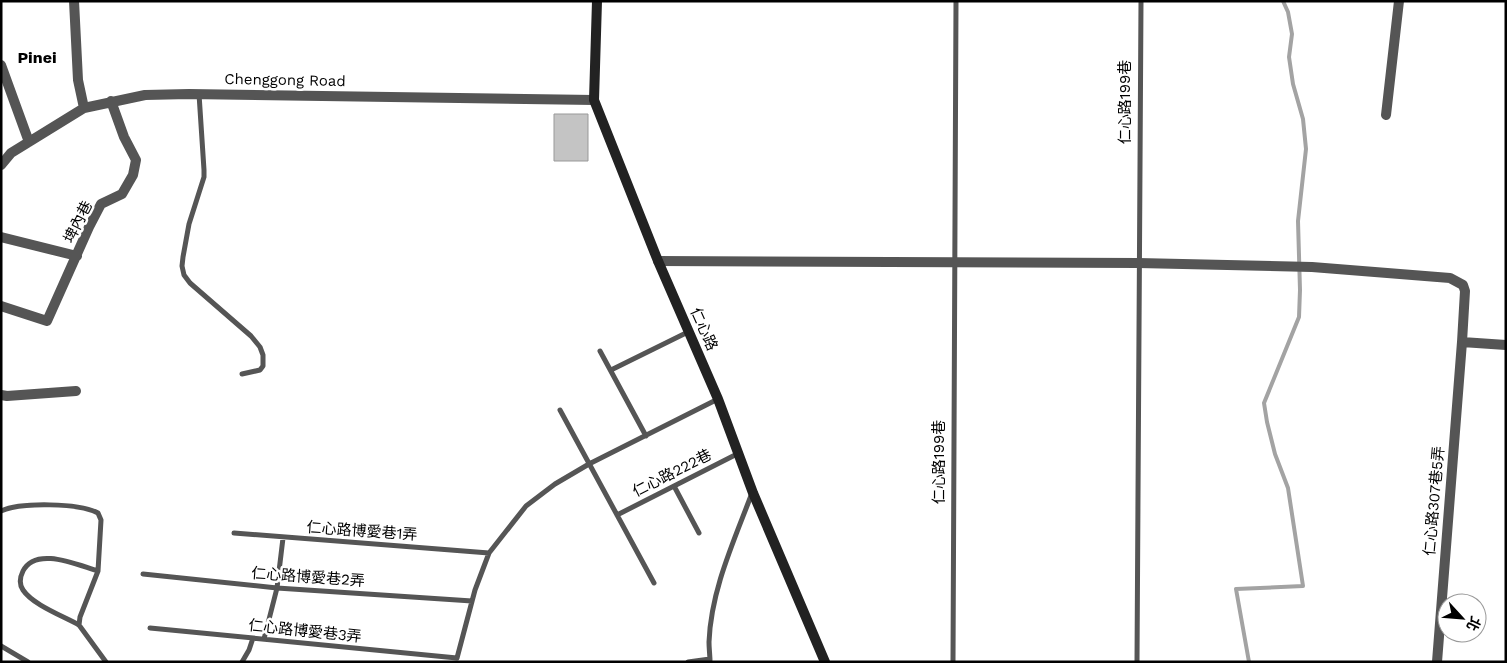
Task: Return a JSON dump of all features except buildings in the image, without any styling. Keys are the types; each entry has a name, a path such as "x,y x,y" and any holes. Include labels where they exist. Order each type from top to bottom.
{"street":[{"path":"1,165 11,153 84,108 78,80 74,1"},
{"name":"仁心路","path":"597,1 594,100 658,261 718,399 753,493 825,662"},
{"path":"1386,115 1399,1"},
{"path":"1,65 29,142"},
{"name":"Chenggong Road","path":"84,108 145,95 198,94 594,100"},
{"name":"埤內巷","path":"1,306 47,321 101,204 122,194 133,175 136,160 124,137 111,101"},
{"name":"埤內巷","path":"1,237 77,256"},
{"path":"658,261 954,262 1307,267 1450,278 1463,285 1465,291 1462,342 1506,345"},
{"name":"仁心路307巷5弄","path":"1437,662 1462,342"},
{"path":"1,395 76,391"}],"lane":[{"name":"仁心路199巷","path":"953,662 956,1"},
{"name":"仁心路199巷","path":"1137,662 1141,1"},
{"path":"198,94 204,177 188,224 182,266 184,274 190,283 251,336 260,347 263,355 263,366 260,370 242,374"},
{"path":"611,370 688,332"},
{"path":"600,351 646,436"},
{"path":"472,601 489,553 526,506 555,484 589,464 718,399"},
{"path":"560,410 654,584"},
{"name":"仁心路222巷","path":"617,515 739,453"},
{"path":"674,486 699,533"},
{"path":"688,662 710,660 709,643 715,599 730,551 753,493"},
{"path":"1,511 10,507 46,505 90,508 98,513 101,520 98,571 80,617 79,625"},
{"name":"仁心路博愛巷1弄","path":"234,533 489,553"},
{"path":"264,639 277,588 283,538"},
{"path":"98,571 57,559 39,558 26,566 20,577 22,589 34,601 79,625 106,662"},
{"name":"仁心路博愛巷2弄","path":"143,574 277,588 472,601"},
{"name":"仁心路博愛巷3弄","path":"150,628 457,658 472,601"},
{"path":"242,662 250,650 253,638"},
{"path":"1,646 28,662"}],"waterway":[{"path":"1249,662 1236,589 1303,586 1288,488 1275,454 1264,403 1299,317 1298,221 1306,149 1303,119 1293,84 1289,57 1292,34 1288,12 1283,1"}],"district":[{"name":"Pinei","path":"37,57"}]}
